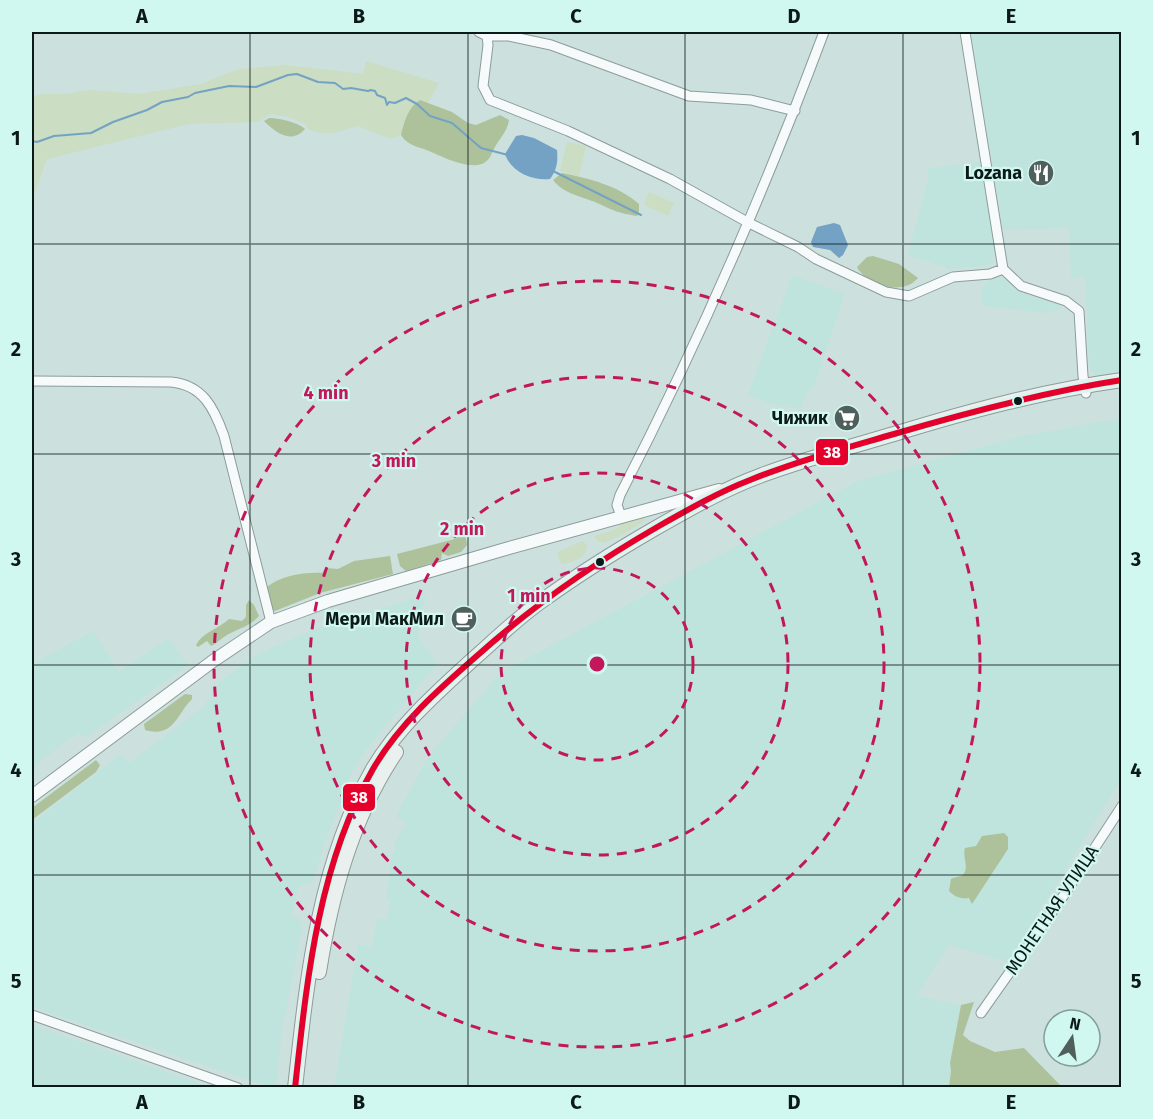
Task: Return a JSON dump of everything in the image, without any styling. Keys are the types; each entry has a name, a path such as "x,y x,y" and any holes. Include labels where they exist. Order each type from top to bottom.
{"main road":[{"path":"304,1088 314,1002 332,904 359,823 383,771 419,723 514,634 591,577 673,523 730,498 816,466 971,419 1122,380"},
{"path":"295,1088 306,990 323,902 335,861 362,789 375,766 413,717 506,630 541,601 586,570 738,485 762,475 969,411 1031,395 1085,389 1122,388"}],"street":[{"path":"621,516 617,504 620,495 722,285 795,111 824,32"},
{"path":"965,32 1003,269 1021,286 1066,301 1079,311 1085,389"},
{"path":"795,111 751,100 690,96 551,45 509,36 483,34 488,45 483,86 490,100 567,131 670,179 748,223 798,247 816,259 885,292 909,296 953,277 990,274 1003,269"},
{"path":"32,381 171,382 191,386 200,392 212,408 224,436 272,622"},
{"path":"32,796 213,661 272,622 328,601 621,516 738,485"},
{"path":"661,506 673,523"},
{"name":"МОНЕТНАЯ УЛИЦА","path":"981,1013 1064,895 1122,806"},
{"path":"32,1015 238,1088"}],"shaded area":[{"path":"971,32 1121,32 1121,372 1095,376 1089,366 1085,277 1071,278 1069,228 1003,230"},
{"path":"981,162 996,257 992,258 993,265 951,269 908,255 928,179 928,168"},
{"path":"792,275 845,294 813,389 808,390 800,409 771,404 748,395"},
{"path":"1001,278 1008,280 1031,297 1060,302 1060,310 1044,313 983,306 981,296 983,285 987,281"},
{"path":"1121,418 1121,779 1008,962 949,945 917,996 961,1005 950,1063 949,1087 334,1088 358,944 372,947 377,918 387,920 390,901 386,900 392,853 394,853 396,840 406,823 396,816 429,755 500,673 858,481 1022,436"},
{"path":"426,595 418,636 437,664 368,747 352,772 325,842 313,881 298,887 291,916 299,918 302,929 282,1031 276,1087 269,1087 32,1007 32,823 121,754 129,763 204,706 220,681 260,653 312,630"},
{"path":"93,631 119,672 168,638 188,665 86,737 78,733 32,767 32,664"},
{"path":"32,1025 210,1087 32,1087"}],"green space":[{"path":"366,61 439,83 428,103 420,100 412,107 401,135 391,139 358,126 334,133 324,133 309,130 305,124 289,117 270,114 258,122 189,124 47,159 32,200 32,96 90,90 139,94 201,84 239,69 286,65 363,74"},
{"path":"420,100 452,112 468,123 476,125 500,115 509,120 508,125 485,162 470,165 452,161 413,145 401,135 405,120"},
{"path":"269,118 289,121 305,129 294,136 283,135 264,121"},
{"path":"567,142 586,146 579,176 560,171"},
{"path":"562,173 593,180 622,192 639,204 637,216 615,211 567,192 553,180"},
{"path":"649,192 674,203 668,216 644,205"},
{"path":"873,256 899,264 918,278 904,287 877,284 862,274 857,267 867,257"},
{"path":"641,516 646,520 620,536 603,543 594,536 614,530"},
{"path":"463,532 467,545 461,552 448,556 442,553 441,560 406,571 400,566 397,554 455,539"},
{"path":"583,541 587,545 585,553 575,561 562,564 557,554"},
{"path":"390,556 393,574 320,593 275,611 270,607 267,587 286,577 322,573 326,568 338,569 354,561"},
{"path":"249,600 259,616 255,620 211,646 207,641 198,647 196,645 203,637 229,619 242,621 246,617 246,605"},
{"path":"185,694 192,695 192,699 173,724 162,731 145,730 144,724"},
{"path":"96,760 100,765 96,772 32,820 32,808"},
{"path":"1004,833 1008,837 1008,849 972,904 969,898 960,898 951,893 949,891 951,879 961,876 965,871 965,848 976,846 982,836"},
{"path":"974,1002 963,1035 970,1041 995,1052 1024,1048 1062,1087 949,1087 950,1063 961,1005"}],"water":[{"path":"516,136 534,138 557,150 556,165 550,179 529,177 512,166 508,160 505,154"},
{"path":"834,223 840,225 848,245 839,258 830,250 813,247 811,242 817,227"}],"waterway":[{"path":"32,141 37,142 54,136 91,133 162,102 229,86 256,87 297,74 318,82 335,83 343,89 375,91 377,95 385,98 387,105 389,102 395,103 406,98 430,116 452,123 481,148 508,155"},
{"path":"553,171 641,215"}],"transit line":[{"name":"38","path":"295,1088 310,964 318,924 327,883 354,806 373,769 395,737 421,707 500,635 566,585 611,555 682,513 738,485 804,461 950,418 1007,403 1122,380"}],"place":[{"name":"Lozana","path":"1041,173"},
{"name":"Чижик","path":"847,418"},
{"name":"Мери МакМил","path":"464,619"}]}
